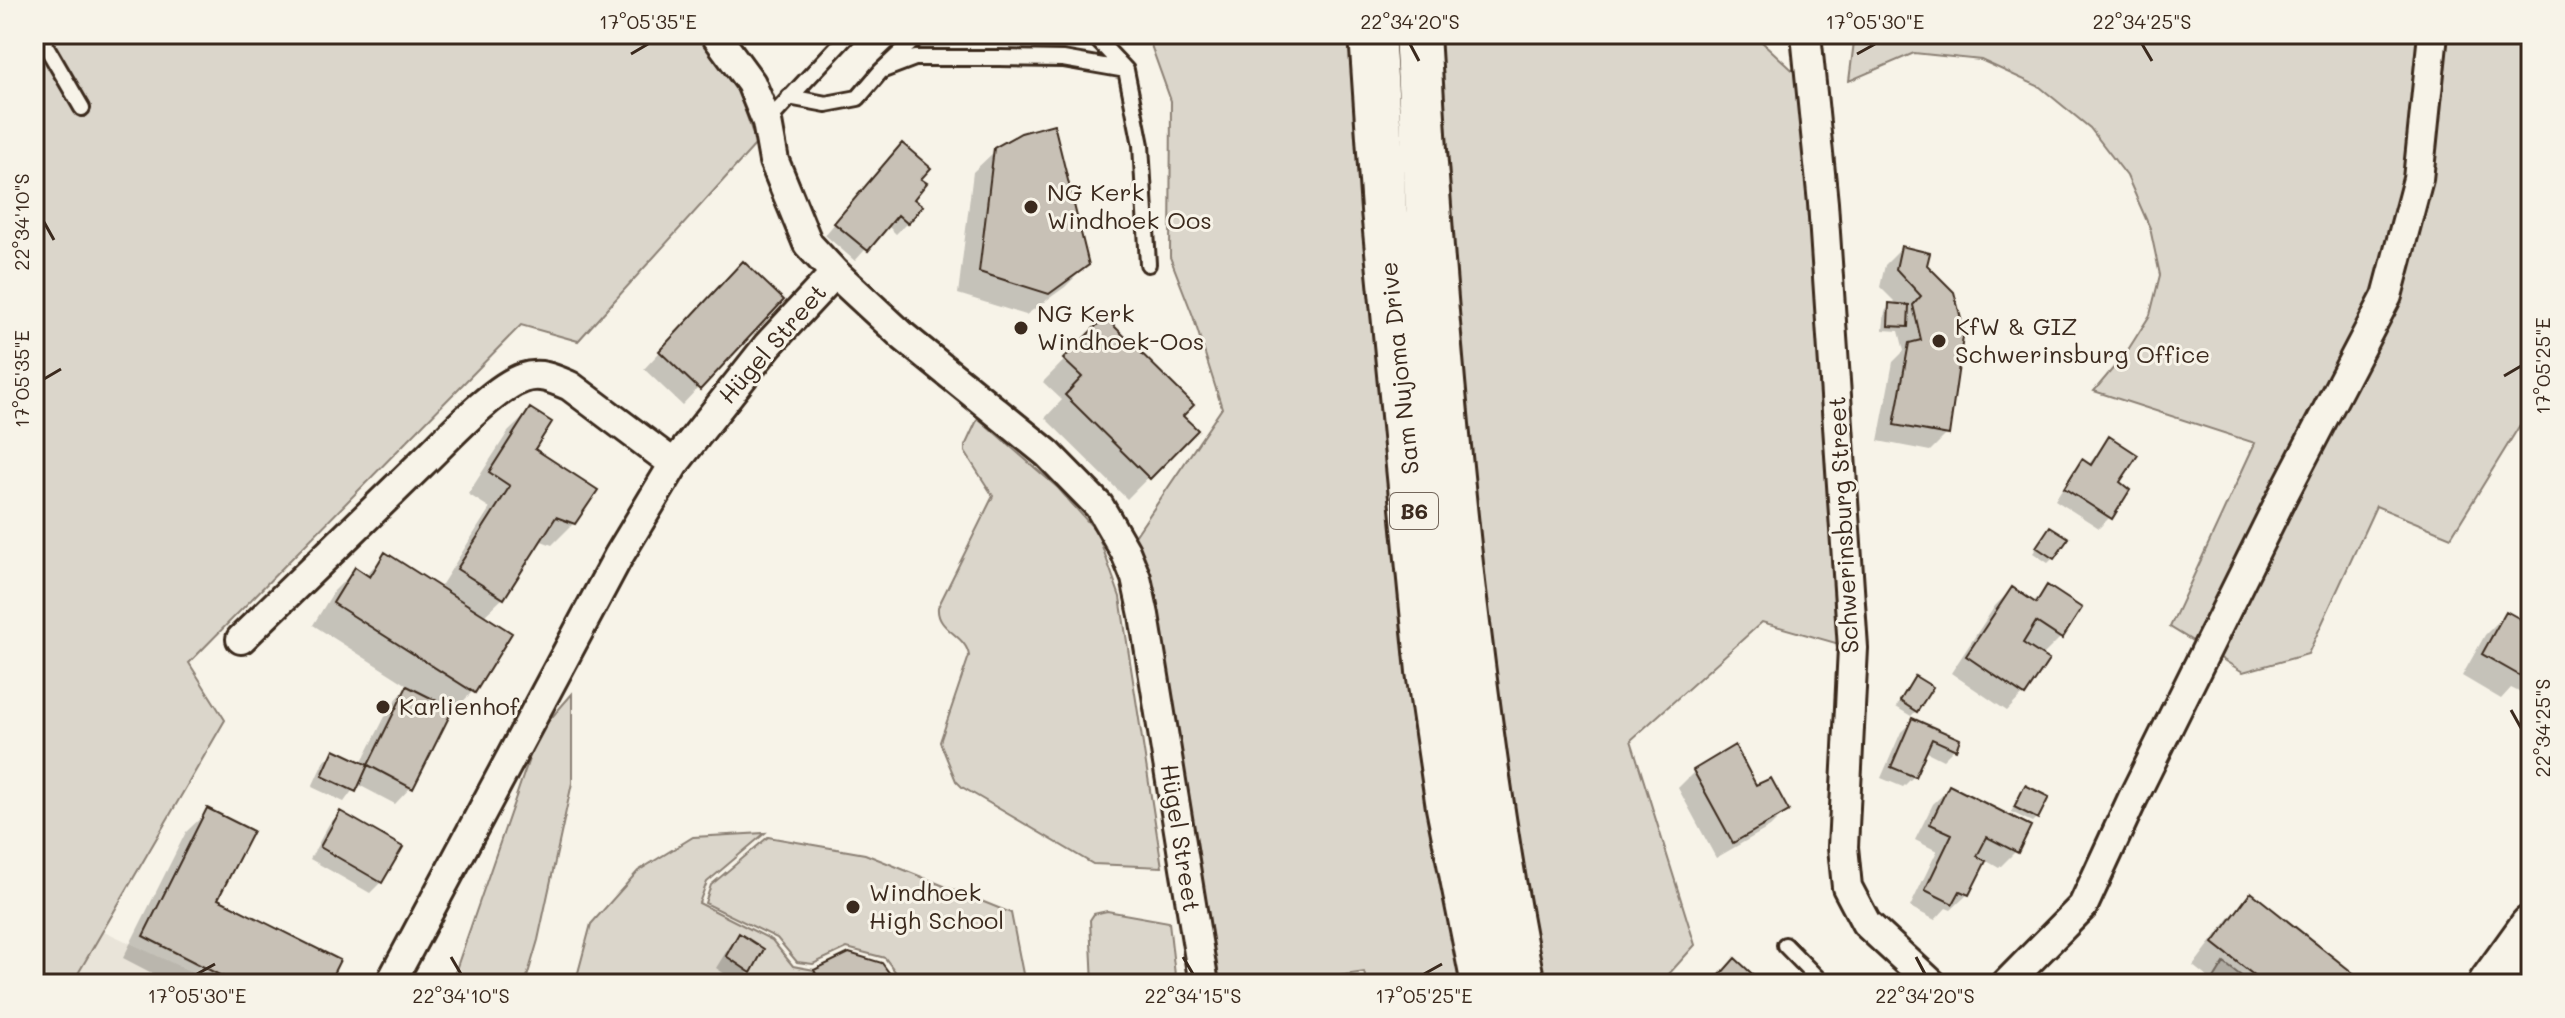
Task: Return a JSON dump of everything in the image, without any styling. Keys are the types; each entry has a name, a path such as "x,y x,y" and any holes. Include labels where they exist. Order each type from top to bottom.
{"highway":[{"name":"Sam Nujoma Drive","path":"1372,34 1384,210 1429,671 1449,807 1484,984"},
{"name":"Sam Nujoma Drive","path":"1417,34 1429,238 1455,518 1479,734 1522,984"}],"main road":[{"path":"2490,984 2531,927"}],"street":[{"path":"715,34 751,83 767,122 774,161 808,244 835,273"},
{"name":"Schwerinsburg Street","path":"1806,34 1822,189 1853,648 1843,847 1847,887 1866,923 1932,984"},
{"path":"2006,984 2083,906 2132,800 2276,511 2387,296 2418,179 2433,34"},
{"name":"Hügel Street","path":"390,984 610,571 674,464 768,345 835,273 904,337 1048,454 1099,506 1114,529 1136,578 1144,615 1204,984"},
{"path":"241,639 445,440 499,392 520,379 534,375 550,377 570,386 674,464"}],"lane":[{"path":"39,34 82,108"},
{"path":"767,122 849,34"},
{"path":"789,97 826,104 858,98 920,34"},
{"path":"1092,34 1126,70 1141,145 1148,264"},
{"path":"881,71 915,58 1063,59 1126,70"},
{"path":"1785,945 1823,984"}],"shaded area":[{"path":"34,34 697,34 728,70 756,144 578,341 521,325 189,663 225,720 72,984 34,984"},
{"path":"1147,34 1354,34 1464,984 1367,984 1364,972 1284,984 1204,984 1125,551 1222,408 1193,316 1170,257 1171,101"},
{"path":"1417,34 1760,34 1760,40 1814,90 1853,648 1762,622 1631,740 1695,945 1660,984 1536,984 1493,755"},
{"path":"1855,34 2531,34 2531,407 2451,537 2376,506 2308,654 2243,672 2170,627 2255,443 2094,391 2126,353 2150,315 2160,275 2150,228 2127,176 2090,128 2040,87 1981,60 1914,53 1849,81"},
{"path":"978,418 1058,488 1097,532 1120,597 1162,867 1093,864 962,787 956,781 940,742 969,656 963,642 942,622 938,607 993,496 965,452"},
{"path":"572,694 572,783 538,940 525,984 451,984 538,733"},
{"path":"765,833 707,882 699,903 772,940 793,966 814,970 821,984 575,984 591,924 638,871 693,837"},
{"name":"Windhoek High School","path":"768,837 865,854 1011,913 1025,984 929,984 926,979 897,974 885,958 847,948 813,964 797,962 777,938 705,903 711,885"},
{"path":"1107,911 1169,922 1176,984 1093,984 1090,920 1094,914"},
{"path":"102,930 217,984 72,984"},
{"path":"2224,963 2252,984 2211,984"}],"building":[{"name":"NG Kerk Windhoek Oos","path":"1054,124 1089,265 1049,294 979,272 994,148 1021,133"},
{"path":"902,143 931,168 921,179 927,183 914,199 923,206 908,224 898,215 868,251 834,223"},
{"name":"KfW & GIZ Schwerinsburg Office","path":"1901,246 1930,253 1927,265 1954,292 1964,330 1949,435 1894,425 1909,343 1921,340 1913,305 1921,296 1896,269"},
{"path":"743,261 784,300 700,390 659,351"},
{"path":"1889,303 1909,305 1908,327 1888,326"},
{"path":"1105,317 1194,405 1183,416 1198,430 1150,479 1065,395 1082,377 1063,359"},
{"path":"530,408 552,422 535,449 598,490 575,524 556,517 504,599 457,569 510,486 489,472"},
{"path":"2109,436 2138,455 2120,482 2130,490 2112,519 2064,488 2082,459 2091,465"},
{"path":"2050,526 2069,538 2054,559 2036,547"},
{"path":"385,552 512,633 475,693 333,603 355,567 370,577"},
{"path":"2047,585 2082,608 2062,639 2036,622 2023,643 2049,660 2025,696 1966,656 2012,587 2036,603"},
{"path":"2506,611 2531,625 2531,666 2524,678 2482,654"},
{"path":"1915,676 1933,687 1917,712 1900,701"},
{"path":"407,686 453,709 413,789 368,765"},
{"path":"1912,718 1960,739 1956,750 1932,739 1915,777 1891,767"},
{"path":"1735,745 1756,785 1771,778 1789,811 1733,843 1693,770"},
{"path":"334,749 368,765 356,792 322,776"},
{"path":"1949,785 2031,826 2018,853 1987,837 1977,856 1986,861 1969,895 1960,891 1953,904 1925,890 1952,834 1930,824"},
{"path":"2025,785 2049,797 2038,819 2014,807"},
{"path":"207,808 253,831 218,899 340,960 328,984 237,984 143,936"},
{"path":"340,811 403,847 382,883 320,847"},
{"path":"2251,892 2367,984 2265,984 2213,943"},
{"path":"739,933 764,949 751,973 726,956"},
{"path":"849,953 882,963 893,978 922,984 821,984 814,970"},
{"path":"1735,958 1763,984 1712,984"}],"place":[{"name":"NG Kerk Windhoek Oos","path":"1031,207"},
{"name":"NG Kerk Windhoek-Oos","path":"1021,328"},
{"name":"KfW & GIZ Schwerinsburg Office","path":"1939,341"},
{"name":"Karlienhof","path":"383,707"},
{"name":"Windhoek High School","path":"853,907"}]}
